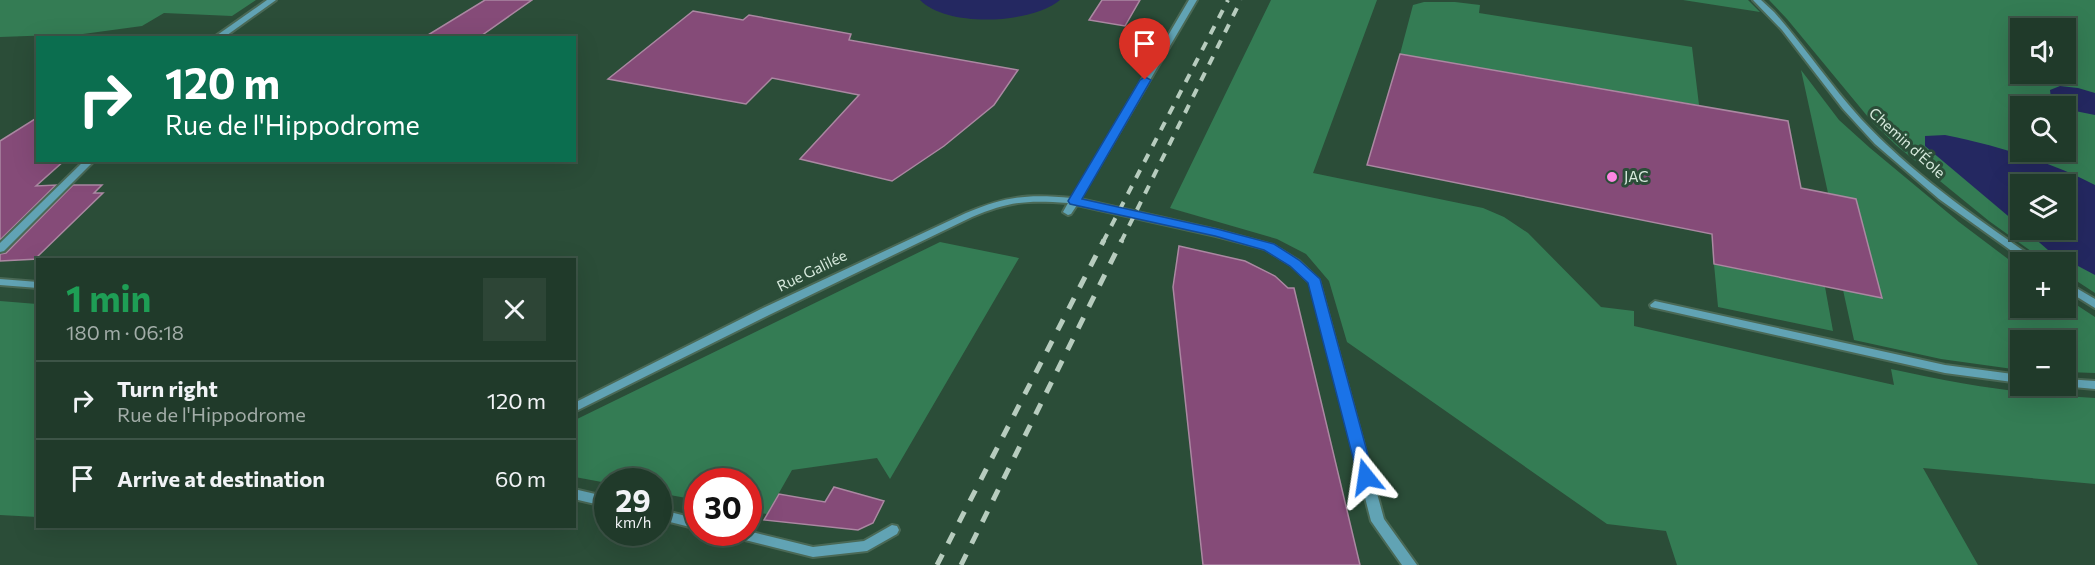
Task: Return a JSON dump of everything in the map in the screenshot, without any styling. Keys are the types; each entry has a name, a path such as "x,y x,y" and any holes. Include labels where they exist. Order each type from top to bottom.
{"street":[{"path":"220,36 272,0"},
{"path":"1071,206 1193,0"},
{"name":"Chemin d'Éole","path":"1757,0 1774,16 1859,122 1887,150 1968,215 2019,252"},
{"path":"0,249 89,162"},
{"name":"Rue Galilée","path":"576,407 765,312 991,206 1038,198 1217,233 1269,247 1295,263 1315,282 1378,521 1410,565"},
{"path":"0,282 36,285"},
{"path":"2076,292 2095,304"},
{"path":"1655,304 1945,369 2010,378"},
{"path":"2076,384 2095,385"},
{"path":"576,494 594,499"},
{"path":"762,539 813,552 867,546 892,530"}],"green space":[{"path":"0,0 256,0 232,16 164,13 142,26 83,34 0,37"},
{"path":"1271,0 1377,0 1313,173 1483,208 1504,217 1528,233 1601,307 1634,311 1634,326 1894,385 1891,369 2010,390 2010,396 2095,398 2095,484 1923,468 1978,565 1677,565 1666,531 1607,524 1347,342 1329,281 1306,254 1277,239 1170,208"},
{"path":"1683,0 1748,0 1760,12"},
{"path":"1769,0 2095,0 2095,293 2076,281 2076,252 2032,252 2016,240 2076,240 2076,174 2010,174 2010,236 1897,146 1873,123"},
{"path":"1424,2 1480,5 1479,13 1692,47 1699,105 1400,54 1413,5"},
{"path":"1801,70 1839,120 1959,222 2010,260 2010,318 2076,318 2076,305 2095,317 2095,373 2076,372 2076,330 2010,330 2010,369 1941,359 1854,340 1843,290 1882,298 1856,199 1828,193"},
{"path":"940,242 1019,258 890,479 877,458 792,470 767,514 762,513 762,468 684,468 684,498 672,495 672,468 594,468 594,481 576,477 576,420"},
{"path":"1714,264 1825,287 1833,331 1718,307"},
{"path":"0,301 36,304 36,517 0,515"}],"shaded area":[{"path":"920,0 1060,0 1030,14 989,20 949,15 933,9"},
{"path":"2060,86 2095,93 2095,115 2076,111 2076,96 2051,96 2050,90"},
{"path":"1945,135 1983,144 2010,152 2010,162 2042,162 2072,174 2010,174 2010,218 1925,146 1925,136"},
{"path":"2076,176 2095,185 2095,275 2076,265 2076,252 2048,250 2036,240 2076,240"}],"building":[{"path":"485,0 532,0 481,36 426,36"},
{"path":"1102,0 1140,0 1125,26 1089,20"},
{"path":"693,11 743,20 749,15 851,34 849,40 1018,70 994,105 944,146 892,181 800,159 859,95 772,78 746,104 608,79"},
{"name":"JAC","path":"1400,54 1788,121 1801,188 1856,199 1882,298 1714,264 1712,234 1367,165"},
{"path":"36,118 36,162 63,162 36,186 56,185 0,240 0,141"},
{"path":"73,185 102,185 94,193 103,193 38,258 0,261 0,254 6,253"},
{"path":"1179,246 1245,261 1275,276 1288,288 1294,288 1360,565 1203,565 1173,287"},
{"path":"834,487 884,501 873,523 858,530 764,520 779,494 825,502"}],"railway":[{"path":"1103,242 1228,0"},
{"path":"1121,242 1241,0"},
{"path":"937,565 1104,240"},
{"path":"961,565 1122,240"}],"place":[{"name":"JAC","path":"1612,177"}],"route":[{"path":"1145,80 1074,201 1269,247 1295,263 1315,282 1366,477"}]}
